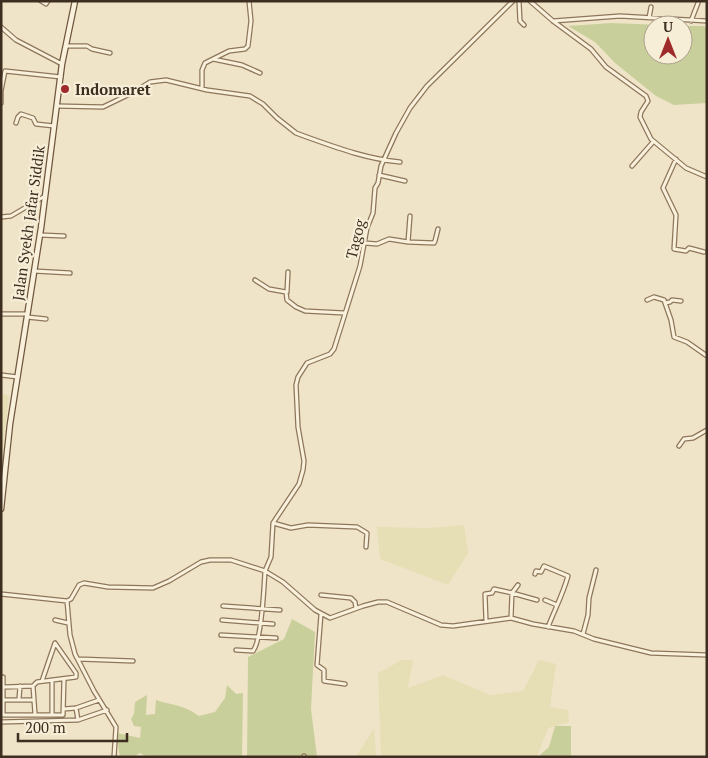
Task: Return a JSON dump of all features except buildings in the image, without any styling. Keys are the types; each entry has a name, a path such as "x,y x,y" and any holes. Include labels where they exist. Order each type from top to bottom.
{"main road":[{"name":"Jalan Syekh Jafar Siddik","path":"1,509 10,424 40,235 60,77 75,1"}],"street":[{"path":"41,1 46,4 48,1"},
{"path":"202,88 202,70 205,63 233,49 245,49 248,46 251,21 249,1"},
{"name":"Tagog","path":"273,523 299,484 303,466 298,427 296,381 307,363 332,352 360,266 367,228 373,213 374,188 378,183 383,161 403,120 427,86 513,1"},
{"path":"519,1 520,21 524,25"},
{"path":"530,1 591,49 606,67 646,96 648,101 640,117 649,138 689,170 707,177"},
{"path":"693,15 698,3"},
{"path":"650,15 651,6"},
{"path":"553,21 604,16 643,18"},
{"path":"693,21 707,21"},
{"path":"1,27 16,40 62,64"},
{"path":"66,46 86,46 110,53"},
{"path":"213,59 242,65 260,73"},
{"path":"1,103 5,70 60,77"},
{"path":"57,106 103,107 146,84 156,81 175,81 202,88 250,96 263,104 296,133 360,156 383,161 400,162"},
{"path":"16,123 18,115 21,114 33,118 36,124 54,126"},
{"path":"632,166 653,142"},
{"path":"676,159 662,188 676,215 674,249 686,251 689,248 704,252"},
{"path":"379,174 405,181"},
{"path":"1,217 11,216 45,196"},
{"path":"408,242 410,216"},
{"path":"365,243 377,244 388,239 408,242 435,242 438,229"},
{"path":"40,235 64,236"},
{"path":"34,271 70,273"},
{"path":"288,272 287,300 301,310 344,313"},
{"path":"255,280 269,288 286,292"},
{"path":"647,300 656,298 664,300 674,337 687,342 707,356"},
{"path":"665,303 672,300 681,301"},
{"path":"1,314 46,319"},
{"path":"1,375 18,377"},
{"path":"679,446 684,439 693,438 707,430"},
{"path":"236,650 253,651 255,648 258,637 265,571 271,557 273,523 291,528 308,525 357,527 366,531 366,547"},
{"path":"1,594 67,601 71,599 79,586 84,583 108,587 154,588 201,562 231,560 265,571 283,582 326,618 334,618 373,603 387,602 441,625 453,626 511,618 574,631 651,653 707,656"},
{"path":"535,574 536,570 541,572 544,566 568,576 562,598 548,627"},
{"path":"583,634 596,570"},
{"path":"511,618 512,592 518,585"},
{"path":"486,621 486,593 492,593 495,589 537,600"},
{"path":"321,595 351,598 355,602 356,608"},
{"path":"545,600 557,605"},
{"path":"67,601 70,636 78,659 94,691 117,729 114,757"},
{"path":"223,606 280,610"},
{"path":"321,614 317,665 324,670 324,681 345,684"},
{"path":"56,620 68,623"},
{"path":"222,620 273,624"},
{"path":"221,635 276,638"},
{"path":"4,687 33,686 37,682 42,681 74,678 77,675 55,644 42,681"},
{"path":"78,659 133,661"},
{"path":"3,677 2,715 62,715 64,710 64,679"},
{"path":"52,680 52,714"},
{"path":"20,686 20,699"},
{"path":"33,686 35,714"},
{"path":"2,700 34,700"},
{"path":"64,710 100,700"},
{"path":"76,708 78,720"},
{"path":"1,722 78,720 107,710"}],"shaded area":[{"path":"1,393 9,396 1,463"},
{"path":"464,525 468,553 448,585 380,559 377,527 428,528"},
{"path":"402,660 413,660 408,688 443,675 490,695 523,691 539,660 556,664 550,707 568,710 569,722 548,728 537,757 381,757 378,673"},
{"path":"374,728 376,757 356,757"}],"green space":[{"path":"611,23 643,24 643,65 693,65 693,26 704,26 707,28 707,103 674,105 656,96 615,63 595,42 568,26"},
{"path":"292,619 315,632 311,709 317,757 247,757 248,657 284,639"},
{"path":"227,685 236,694 243,693 242,757 146,757 140,753 133,757 121,757 117,733 140,738 141,727 134,726 131,719 134,714 135,702 147,695 146,715 155,714 156,700 183,707 199,716 215,712 225,698"},
{"path":"555,726 571,726 571,757 540,757 549,747"}],"place":[{"name":"Indomaret","path":"65,89"}]}
